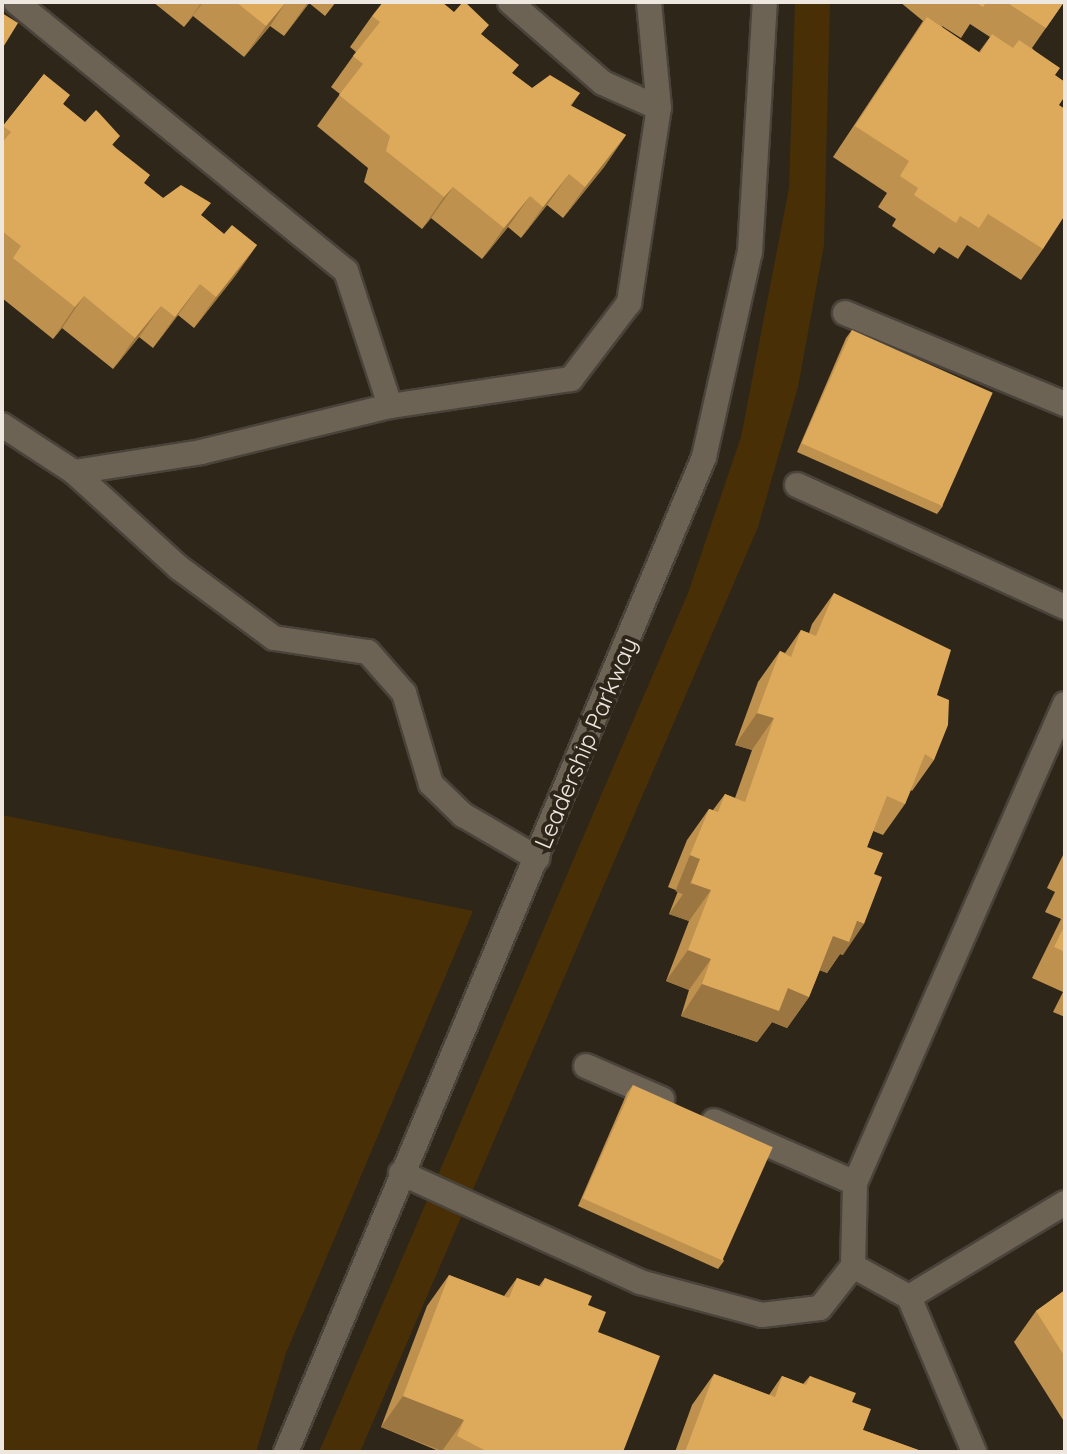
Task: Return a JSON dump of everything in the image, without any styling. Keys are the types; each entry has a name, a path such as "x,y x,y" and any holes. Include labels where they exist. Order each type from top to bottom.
{"street":[{"path":"16,2 346,271 390,406"},
{"path":"510,2 603,83 659,108"},
{"path":"74,472 201,452 390,406 571,379 629,303 659,108 649,2"},
{"name":"Leadership Parkway","path":"286,1452 704,457 750,252 765,2"},
{"path":"845,313 1065,404"},
{"path":"2,425 74,472 178,567 274,638 368,652 404,693 431,784 463,815 537,858"},
{"path":"797,485 1065,607"},
{"path":"401,1173 640,1282 762,1315 820,1308 853,1266 855,1183 1065,704"},
{"path":"586,1066 855,1183"},
{"path":"909,1297 1065,1203"},
{"path":"853,1266 909,1297 974,1452"}],"shaded area":[{"path":"795,2 830,2 824,245 798,387 758,527 360,1452 319,1452 688,593 741,437 789,188"},
{"path":"2,815 473,911 286,1353 256,1452 2,1452"}],"building":[{"path":"236,2 286,2 266,26"},
{"path":"383,2 442,2 454,12 465,2 489,25 481,34 519,65 512,73 532,88 550,75 580,93 570,105 626,135 585,187 569,174 543,207 530,196 504,228 453,187 444,197 386,151 390,136 339,95 363,64 353,56 380,22 372,16"},
{"path":"1006,2 1064,2 1046,28"},
{"path":"2,13 18,23 2,49"},
{"path":"927,17 980,53 992,34 1013,48 1019,40 1060,68 1055,75 1065,82 1065,96 1059,105 1065,109 1065,215 1043,249 988,214 979,228 960,216 956,223 914,195 918,188 900,176 909,161 855,126"},
{"path":"44,74 70,95 63,104 85,122 96,110 100,114 120,136 112,145 150,175 144,183 163,198 181,185 211,203 201,215 224,234 232,225 257,245 216,297 200,284 175,317 161,306 135,338 84,296 75,307 13,258 21,246 2,231 2,143 11,132 3,126"},
{"path":"852,330 993,393 942,506 802,443"},
{"path":"834,593 951,650 937,695 949,700 948,725 934,760 925,754 905,804 887,796 867,847 883,853 874,874 882,877 864,924 857,921 849,942 833,936 809,997 788,988 779,1011 702,984 711,959 688,950 711,890 691,883 700,859 690,855 709,809 718,812 725,794 745,802 774,718 757,713 780,651 791,657 801,630 816,636"},
{"path":"1065,925 1065,952 1054,947"},
{"path":"633,1085 773,1147 722,1261 583,1198"},
{"path":"449,1275 509,1298 517,1278 541,1287 545,1278 592,1296 588,1305 606,1312 598,1332 660,1356 623,1452 488,1452 457,1436 464,1420 403,1396"},
{"path":"1065,1290 1065,1357 1036,1311"},
{"path":"714,1374 775,1397 782,1376 806,1385 810,1376 856,1393 852,1402 871,1409 863,1430 924,1452 685,1452"}]}
